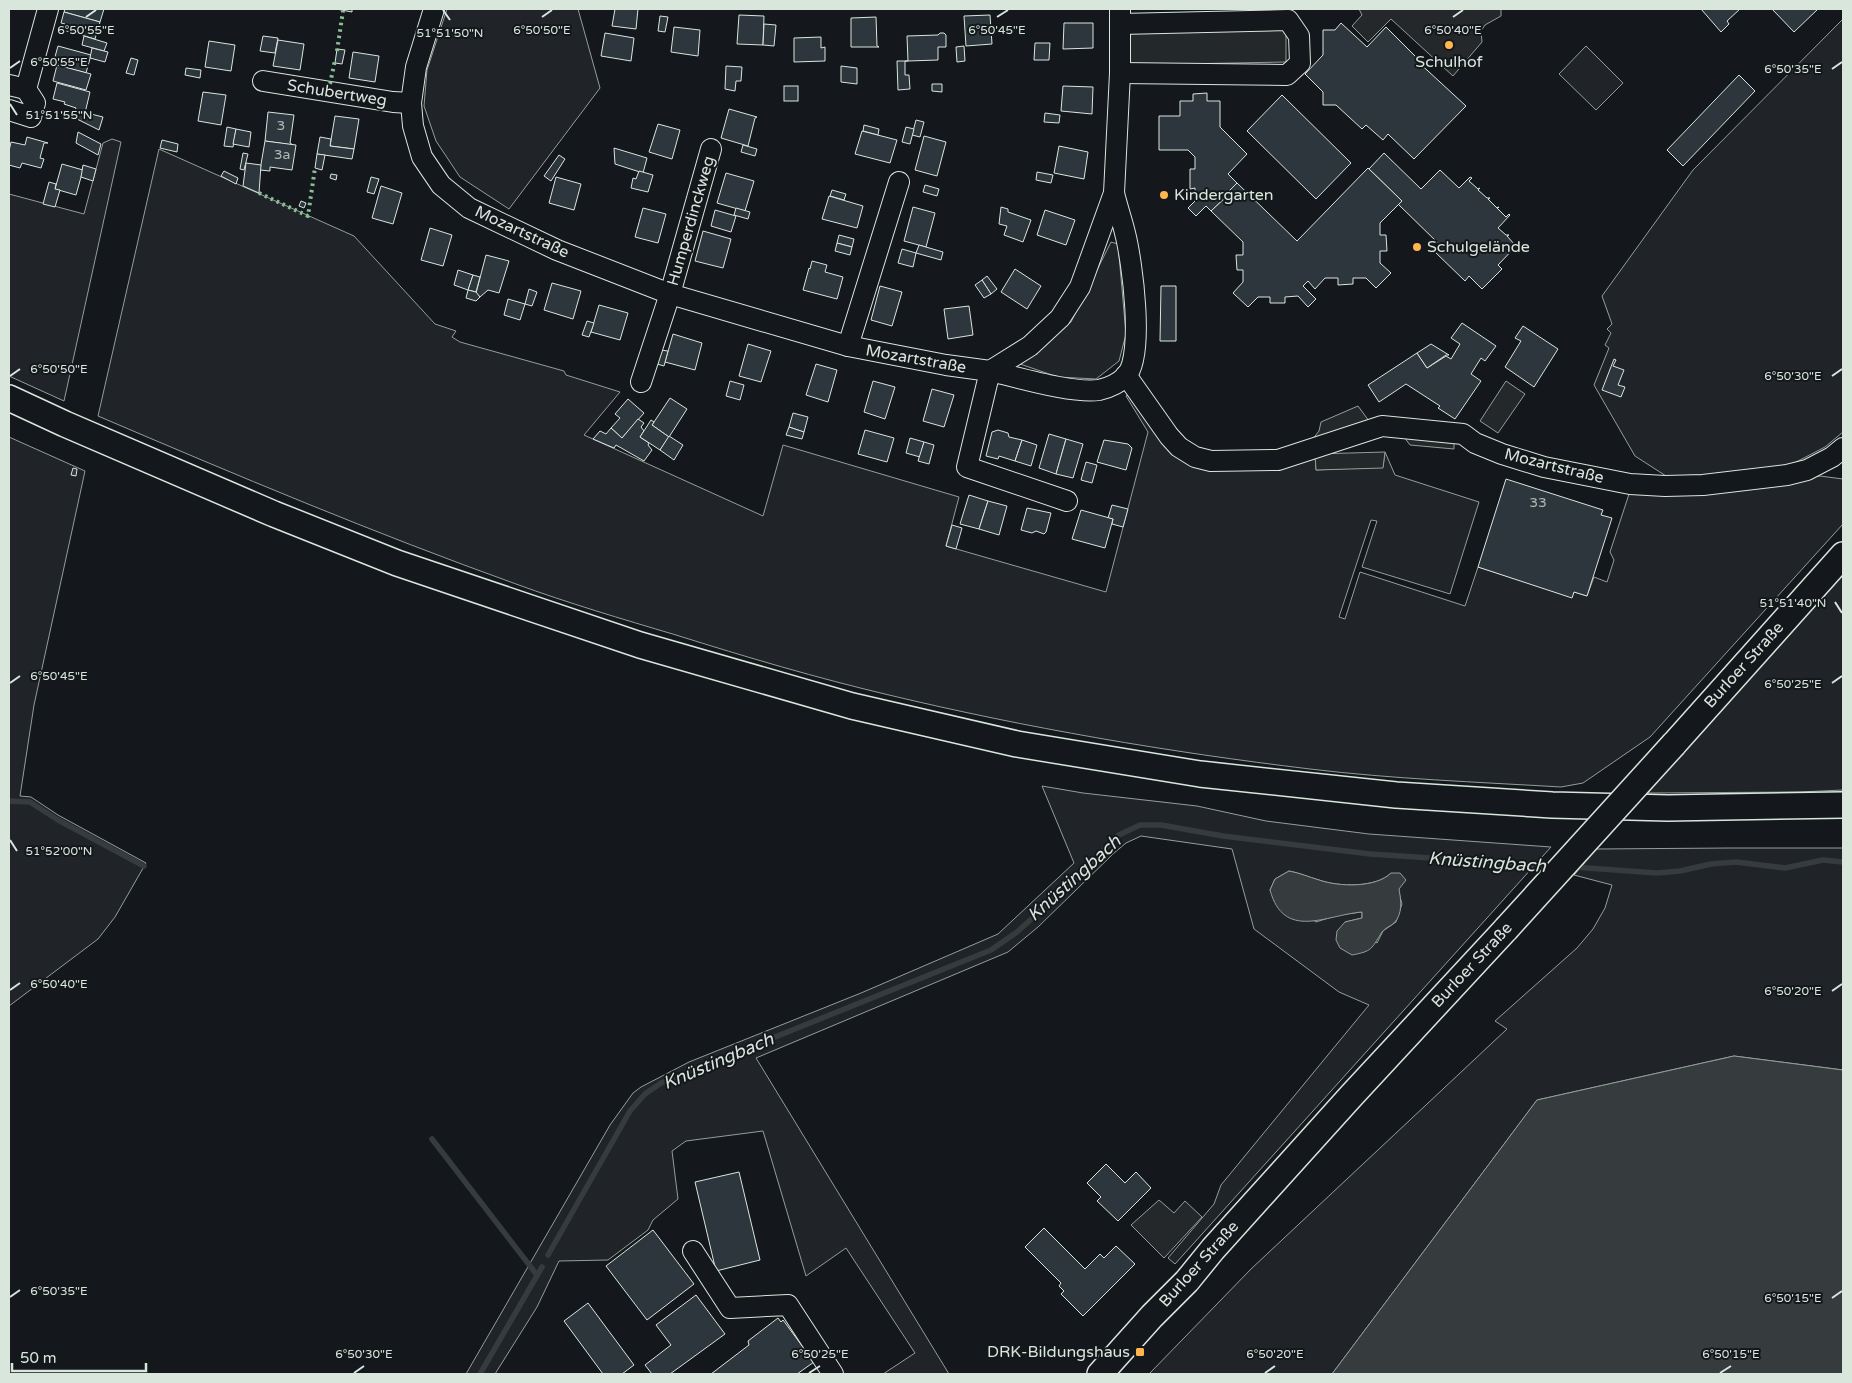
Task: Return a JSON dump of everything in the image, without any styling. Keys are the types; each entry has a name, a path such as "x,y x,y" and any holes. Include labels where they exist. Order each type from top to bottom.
{"main road":[{"path":"9,398 274,514 406,566 640,645 852,706 1017,744 1200,774 1396,795 1552,805 1668,808 1843,805"},
{"name":"Burloer Straße","path":"1100,1374 1152,1316 1187,1281 1213,1248 1506,929 1843,555"}],"street":[{"path":"9,110 31,116 34,103 17,87 48,9"},
{"name":"Mozartstraße","path":"434,9 416,67 411,103 413,126 422,157 442,185 469,208 557,250 670,294 848,346 946,365 990,371 1056,386 1086,390 1110,387 1126,375 1132,364 1135,348 1134,293 1125,234 1114,193"},
{"path":"1120,17 1288,20 1299,36 1300,63 1287,75 1120,73"},
{"name":"Mozartstraße","path":"1067,500 967,467 990,371 1030,346 1060,318 1080,287 1114,193 1120,73 1120,17"},
{"name":"Schubertweg","path":"263,81 393,102 411,103"},
{"name":"Humperdinckweg","path":"670,294 711,149"},
{"path":"848,346 899,182"},
{"path":"641,382 670,294"},
{"name":"Mozartstraße","path":"1126,375 1169,436 1179,447 1195,457 1211,461 1278,460 1382,426 1463,434 1475,443 1502,454 1544,467 1630,484 1665,486 1702,485 1794,474 1816,466 1843,448"},
{"path":"693,1251 730,1308 788,1305 833,1374"}],"shaded area":[{"path":"447,9 578,9 600,88 509,209 460,177 436,141 424,106 427,70"},
{"name":"Schulhof","path":"1359,9 1501,9 1501,16 1485,25 1481,31 1482,42 1453,76 1391,19 1368,42 1352,26 1362,15"},
{"path":"1843,19 1843,432 1825,447 1775,473 1666,476 1635,456 1594,385 1609,348 1605,345 1611,333 1607,329 1612,324 1602,296 1693,170"},
{"path":"1286,29 1286,62 1126,65 1125,31"},
{"path":"1586,46 1623,83 1596,110 1559,74"},
{"path":"112,139 121,142 64,401 9,376 9,194 84,214 103,143"},
{"path":"159,149 354,236 435,324 456,331 452,337 460,342 564,371 566,375 620,392 584,435 763,516 783,445 959,497 946,546 1106,592 1148,432 1126,396 1131,391 1181,456 1315,454 1316,470 1383,467 1385,452 1395,475 1479,502 1450,594 1362,567 1377,521 1371,520 1339,617 1345,619 1360,572 1465,606 1478,567 1572,597 1574,592 1587,596 1594,577 1607,582 1614,560 1610,552 1631,488 1704,491 1820,476 1843,479 1843,524 1650,737 1583,783 1561,787 1404,778 1310,769 1098,738 941,707 782,667 615,617 536,591 358,524 98,416"},
{"path":"1111,242 1118,244 1126,334 1119,361 1096,379 1058,377 1020,364 1071,322"},
{"path":"1506,381 1525,394 1498,433 1480,421"},
{"path":"1358,406 1369,421 1312,440 1319,431 1321,422"},
{"path":"1401,433 1456,441 1454,449 1410,445"},
{"path":"9,437 85,471 34,705 20,796 31,797 58,815 146,863 115,917 98,939 9,1006"},
{"path":"1385,452 1383,468 1316,470 1315,454"},
{"path":"1843,571 1843,790 1647,793 1691,744 1717,709"},
{"path":"1042,786 1083,793 1197,806 1266,821 1369,834 1551,847 1175,1264 1168,1258 1214,1204 1221,1185 1369,1005 1339,992 1254,929 1232,849 1141,836 1126,843 1113,854 1038,927 1008,952 756,1058 949,1374 883,1374 915,1353 846,1248 806,1276 763,1131 686,1141 672,1151 678,1199 653,1220 648,1230 608,1260 559,1261 537,1307 495,1374 466,1374 610,1125 633,1093 689,1062 861,993 998,934 1074,863","holes":["1289,871 1327,882 1347,885 1367,884 1384,878 1391,873 1402,904 1396,922 1383,931 1377,943 1345,922 1362,918 1362,912 1338,915 1316,922 1270,890 1275,879"]},
{"path":"1843,848 1843,1070 1734,1056 1537,1100 1332,1374 1149,1374 1251,1269 1507,1029 1495,1021 1577,948 1593,929 1605,908 1612,885 1574,875 1596,849"},
{"path":"1289,871 1327,882 1347,885 1367,884 1384,878 1391,873 1400,873 1406,880 1399,889 1401,902 1399,915 1394,923 1382,932 1371,948 1352,955 1340,948 1336,940 1337,931 1345,922 1362,918 1362,912 1308,921 1296,920 1285,915 1276,906 1270,890 1275,879"},
{"path":"1734,1056 1843,1070 1843,1374 1332,1374 1537,1100"},
{"path":"1159,1200 1174,1213 1185,1201 1202,1217 1164,1258 1131,1225"}],"building":[{"path":"65,9 104,9 100,22 64,12"},
{"path":"336,9 352,9 352,12"},
{"path":"615,9 638,9 636,29 612,26"},
{"path":"1701,9 1740,9 1727,21 1729,24 1721,32"},
{"path":"1772,9 1818,9 1794,32"},
{"path":"64,12 100,22 95,39 63,30 65,24 61,23"},
{"path":"739,15 764,16 763,45 737,44"},
{"path":"990,15 992,44 966,46 964,16"},
{"path":"660,16 668,17 665,32 658,31"},
{"path":"876,17 877,46 879,47 851,47 851,18"},
{"path":"1064,23 1093,23 1093,48 1063,49"},
{"path":"1341,23 1367,47 1386,27 1416,57 1415,59 1466,106 1414,159 1388,134 1383,140 1366,125 1362,129 1336,105 1323,105 1323,92 1305,74 1323,55 1323,30 1335,30"},
{"path":"764,24 776,25 774,46 763,45"},
{"path":"674,27 700,30 698,56 671,52"},
{"path":"605,33 634,38 631,61 601,56"},
{"path":"940,33 946,35 946,47 938,47 938,60 908,61 907,36 938,35"},
{"path":"84,36 107,43 104,51 82,45"},
{"path":"263,36 278,38 275,53 260,51"},
{"path":"821,37 821,48 825,47 825,61 794,62 794,38"},
{"path":"278,40 304,44 300,70 273,66"},
{"path":"209,41 235,45 231,71 205,67"},
{"path":"1035,43 1050,43 1049,60 1034,60"},
{"path":"58,46 91,55 86,73 53,64"},
{"path":"964,46 965,61 957,62 956,47"},
{"path":"92,48 108,52 105,62 90,58"},
{"path":"337,49 345,50 342,64 335,63"},
{"path":"353,52 379,56 375,82 349,78"},
{"path":"131,58 138,60 134,75 126,73"},
{"path":"897,61 905,61 905,75 909,75 910,89 898,90"},
{"path":"57,65 91,74 86,90 53,81"},
{"path":"726,66 742,67 741,81 736,81 735,91 725,89"},
{"path":"841,66 857,68 857,84 841,82"},
{"path":"186,68 201,70 200,78 185,75"},
{"path":"1739,75 1755,91 1683,166 1667,150"},
{"path":"57,83 90,92 85,113 64,104 65,102 53,99"},
{"path":"932,84 942,84 942,92 932,91"},
{"path":"784,86 798,86 798,101 784,101"},
{"path":"1063,86 1093,87 1092,114 1061,111"},
{"path":"203,92 226,95 221,125 198,121"},
{"path":"1207,93 1207,101 1220,101 1220,127 1247,154 1228,174 1237,183 1225,195 1226,197 1211,211 1206,206 1196,216 1188,208 1195,201 1195,188 1190,189 1190,169 1195,169 1195,157 1188,150 1159,150 1159,116 1180,116 1180,101 1193,101 1193,94"},
{"path":"1282,95 1351,163 1316,199 1247,131"},
{"path":"729,109 757,117 755,118 748,146 721,138"},
{"path":"79,111 103,117 99,130 77,119"},
{"path":"268,112 294,115 290,143 293,145 265,141"},
{"path":"1045,113 1060,115 1059,123 1044,122"},
{"path":"335,116 359,119 354,149 330,146"},
{"path":"916,120 924,122 920,137 912,135"},
{"path":"658,124 680,130 672,159 649,152"},
{"path":"864,125 879,129 878,135 863,131"},
{"path":"227,127 236,129 233,147 224,146"},
{"path":"906,127 914,129 910,144 902,142"},
{"path":"236,129 251,132 249,147 233,144"},
{"path":"862,131 897,140 890,163 855,154"},
{"path":"78,132 101,144 98,155 76,143"},
{"path":"924,136 946,142 937,176 915,170"},
{"path":"27,137 48,143 44,143 40,158 44,159 41,168 22,163 20,168 9,165 11,142 25,145"},
{"path":"320,137 331,139 330,146 354,149 352,159 317,154"},
{"path":"162,140 178,144 177,152 160,148"},
{"path":"265,141 296,145 292,170 270,167 270,171 260,170"},
{"path":"743,145 757,149 755,156 741,152"},
{"path":"1059,146 1088,152 1084,179 1054,173"},
{"path":"614,148 647,158 643,173 615,164"},
{"path":"243,153 248,154 244,170 240,169"},
{"path":"1384,153 1421,189 1440,170 1459,188 1470,177 1472,178 1469,181 1478,189 1480,188 1478,190 1487,198 1490,198 1488,199 1506,217 1510,215 1498,228 1506,235 1509,235 1507,236 1515,245 1519,243 1498,265 1502,269 1482,289 1469,276 1465,281 1434,251 1440,245 1398,204 1402,201 1369,169"},
{"path":"317,154 325,155 322,170 315,168"},
{"path":"559,155 565,159 551,181 544,176"},
{"path":"246,163 261,165 259,193 243,186"},
{"path":"62,164 83,170 76,195 55,189"},
{"path":"83,165 96,169 93,181 81,177"},
{"path":"1368,168 1402,201 1380,223 1380,235 1386,235 1387,251 1380,251 1380,263 1391,273 1376,288 1366,278 1353,278 1353,284 1338,285 1338,278 1325,278 1315,289 1308,281 1303,286 1316,299 1308,307 1298,296 1285,297 1285,303 1270,303 1270,297 1258,297 1248,307 1233,293 1243,282 1243,270 1237,270 1236,255 1243,255 1243,242 1211,211 1237,183 1297,241"},
{"path":"224,171 238,178 236,184 221,176"},
{"path":"639,171 653,175 648,192 631,188 633,178 636,179"},
{"path":"1037,172 1053,175 1051,183 1036,180"},
{"path":"726,173 754,181 745,211 717,203"},
{"path":"331,174 337,175 336,180 330,178"},
{"path":"371,177 379,179 374,194 367,192"},
{"path":"556,177 581,184 574,210 549,203"},
{"path":"49,182 56,184 55,189 60,190 55,207 43,204"},
{"path":"925,185 939,189 937,196 923,192"},
{"path":"381,186 402,193 393,224 372,218"},
{"path":"832,190 846,194 844,200 830,196"},
{"path":"829,196 863,206 857,228 822,219"},
{"path":"301,201 306,203 304,208 299,206"},
{"path":"913,207 935,213 926,247 904,241"},
{"path":"1001,207 1008,209 1008,212 1031,220 1023,242 1004,235 1007,226 999,224"},
{"path":"643,208 666,214 658,243 635,237"},
{"path":"736,208 750,212 748,219 734,215"},
{"path":"715,210 736,216 731,232 711,226"},
{"path":"1045,210 1075,220 1066,245 1037,235"},
{"path":"430,228 452,235 443,266 421,260"},
{"path":"703,231 731,239 723,268 695,261"},
{"path":"839,235 854,239 852,247 837,243"},
{"path":"837,243 852,247 850,255 835,251"},
{"path":"919,245 943,252 941,260 916,253"},
{"path":"902,249 916,253 913,267 898,263"},
{"path":"486,255 509,261 499,293 488,290 480,297 476,293"},
{"path":"812,261 827,265 825,272 843,277 837,299 803,290"},
{"path":"1015,269 1041,286 1027,309 1001,292"},
{"path":"458,270 473,275 468,290 454,285"},
{"path":"473,275 480,277 476,292 468,290"},
{"path":"987,276 997,289 991,294 982,280"},
{"path":"982,280 991,294 984,298 975,285"},
{"path":"552,283 581,291 573,319 544,310"},
{"path":"880,286 902,292 892,326 871,320"},
{"path":"1161,286 1176,286 1176,341 1160,341"},
{"path":"529,289 537,292 532,306 525,304"},
{"path":"468,290 476,292 480,297 476,301 466,298"},
{"path":"508,299 525,304 520,320 504,315"},
{"path":"599,305 628,313 620,340 591,332"},
{"path":"969,306 973,335 948,339 944,309"},
{"path":"587,321 594,323 589,337 582,335"},
{"path":"1462,323 1496,346 1485,361 1481,358 1471,374 1481,381 1455,419 1438,408 1440,406 1406,384 1379,402 1368,385 1417,353 1427,368 1446,356 1451,359 1460,344 1451,338"},
{"path":"1523,326 1558,349 1534,387 1505,367 1521,341 1515,338"},
{"path":"673,334 702,343 695,370 665,362"},
{"path":"748,344 771,351 761,382 739,376"},
{"path":"1431,344 1449,355 1446,355 1427,368 1417,353"},
{"path":"661,350 668,351 664,366 657,364"},
{"path":"1614,359 1616,360 1613,366 1624,370 1618,385 1625,387 1621,397 1602,390"},
{"path":"816,364 837,370 828,402 806,395"},
{"path":"730,381 744,385 740,400 726,396"},
{"path":"873,381 895,387 885,419 864,412"},
{"path":"932,389 954,395 944,427 923,421"},
{"path":"670,398 687,409 669,437 652,425"},
{"path":"628,399 644,413 622,438 611,428 620,418 615,414"},
{"path":"793,413 808,417 804,432 789,427"},
{"path":"638,419 644,423 641,427 644,431 640,437 649,443 648,445 652,450 644,461 616,445 614,448 593,439 600,431 606,434 611,428 622,438"},
{"path":"651,420 654,422 652,425 669,437 660,450 640,437"},
{"path":"789,427 804,432 802,439 786,435"},
{"path":"865,430 894,438 887,462 858,454"},
{"path":"998,430 1008,433 1009,437 1022,440 1015,461 999,456 998,459 986,456 992,432"},
{"path":"1049,434 1066,439 1056,474 1039,468"},
{"path":"669,436 683,445 674,460 660,450"},
{"path":"910,438 924,442 920,457 906,453"},
{"path":"1066,439 1083,444 1073,478 1056,474"},
{"path":"1022,440 1037,445 1031,466 1015,461"},
{"path":"1104,440 1128,444 1132,448 1126,470 1097,462"},
{"path":"924,442 934,445 929,464 918,461"},
{"path":"1086,462 1097,465 1092,483 1081,480"},
{"path":"73,468 77,469 76,476 71,475"},
{"path":"1506,479 1603,510 1601,515 1612,518 1587,596 1574,592 1572,598 1478,567"},
{"path":"969,495 988,501 979,529 960,524"},
{"path":"988,501 1007,506 999,535 979,529"},
{"path":"1112,505 1128,509 1123,527 1112,524 1113,519 1108,518"},
{"path":"1027,508 1051,513 1044,534 1036,531 1032,533 1021,530"},
{"path":"1081,510 1113,519 1105,548 1072,539"},
{"path":"952,525 962,528 956,549 946,546"},
{"path":"1106,1164 1125,1183 1136,1172 1151,1188 1118,1221 1097,1201 1101,1197 1087,1183"},
{"path":"739,1172 760,1260 716,1271 695,1182"},
{"path":"1044,1228 1085,1269 1100,1254 1104,1258 1116,1246 1135,1264 1083,1316 1061,1294 1064,1291 1059,1286 1061,1283 1025,1247"},
{"path":"653,1230 694,1284 647,1320 606,1266"},
{"path":"696,1295 725,1334 670,1374 652,1374 645,1365 671,1345 656,1325"},
{"path":"588,1303 634,1365 622,1374 603,1374 564,1321"},
{"path":"778,1318 781,1322 783,1320 814,1362 797,1374 711,1374 749,1345 748,1341"}],"waterway":[{"path":"9,801 30,802 58,820 144,866"},
{"name":"Knüstingbach","path":"548,1255 630,1111 645,1094 661,1083 991,950 1017,932 1119,835 1140,825 1161,825 1223,836 1370,854 1554,866"},
{"name":"Knüstingbach","path":"1573,867 1657,873 1736,862 1785,868 1823,860 1843,862"},
{"path":"432,1139 537,1275"},
{"name":"Knüstingbach","path":"480,1374 542,1267"}],"hedge":[{"path":"337,51 343,11"},
{"path":"330,84 335,60"},
{"path":"259,193 308,216 315,168"}],"place":[{"name":"Schulhof","path":"1449,45"},
{"name":"Kindergarten","path":"1164,195"},
{"name":"Schulgelände","path":"1417,247"},
{"name":"DRK-Bildungshaus","path":"1140,1352"}]}
